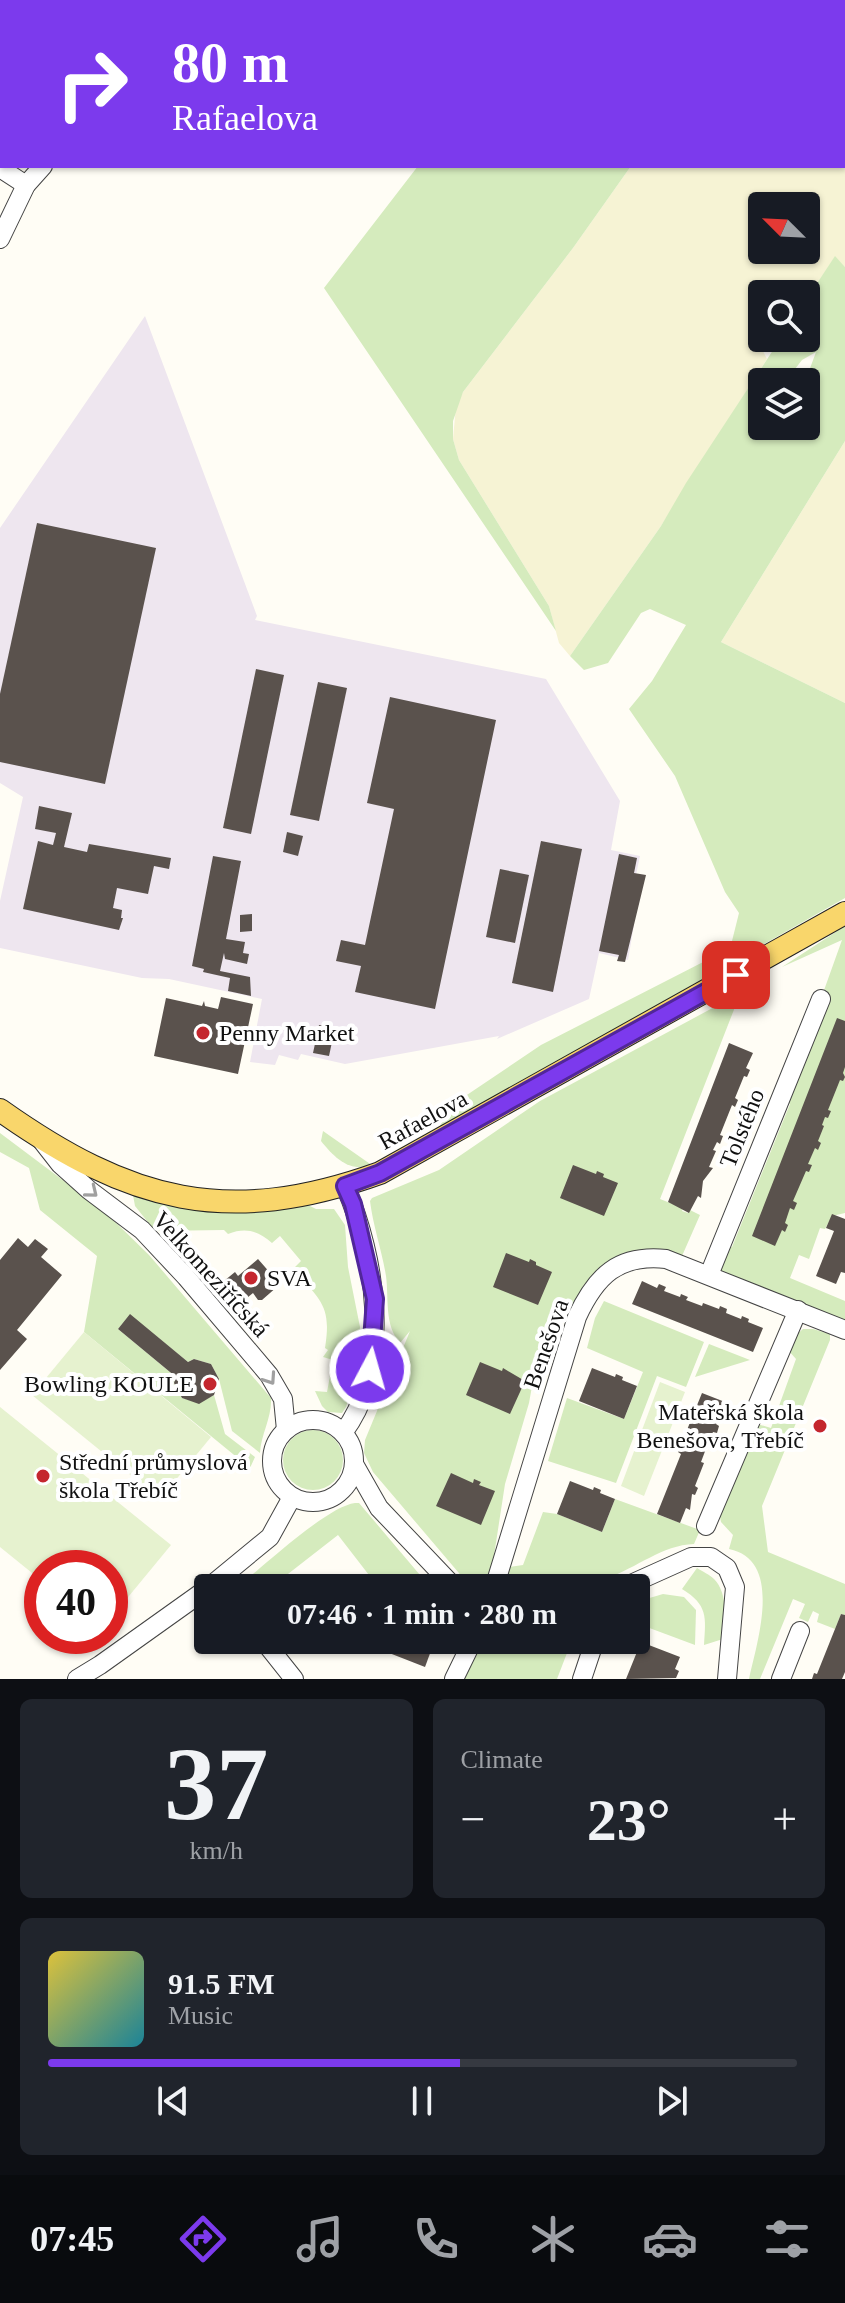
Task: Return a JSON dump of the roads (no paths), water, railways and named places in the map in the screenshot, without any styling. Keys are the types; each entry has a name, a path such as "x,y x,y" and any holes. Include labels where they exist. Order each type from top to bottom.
{"main road":[{"name":"Rafaelova","path":"0,1110 87,1166 113,1178 186,1198 268,1202 345,1186 380,1173 845,913"}],"street":[{"path":"0,168 26,185"},
{"path":"0,239 26,185 41,168"},
{"name":"Tolstého","path":"709,1275 821,999"},
{"name":"Velkomeziříčská","path":"38,1136 60,1164 142,1230 269,1375 283,1399 286,1430"},
{"path":"343,1433 358,1413 370,1369 375,1299 353,1204 345,1186"},
{"name":"Benešova","path":"498,1574 577,1317 588,1294 617,1266 643,1257 666,1259 845,1330"},
{"path":"706,1526 798,1310"},
{"path":"354,1464 351,1478 343,1489 332,1498 319,1502 305,1502 292,1497 282,1488 272,1465 278,1440 286,1430 306,1420 320,1420 332,1425 343,1433 351,1445 354,1464 379,1508 442,1574"},
{"path":"343,1489 379,1508"},
{"path":"228,1574 270,1537 292,1497"},
{"path":"650,1575 691,1557 711,1557 727,1568 735,1587 727,1679"},
{"path":"77,1679 194,1600"},
{"path":"781,1679 800,1631"},
{"path":"274,1654 294,1679"},
{"path":"454,1679 466,1654"},
{"path":"582,1679 590,1654"}],"place":[{"name":"Penny Market","path":"203,1033"},
{"name":"SVA","path":"251,1278"},
{"name":"Bowling KOULE","path":"210,1384"},
{"name":"Mateřská škola Benešova, Třebíč","path":"820,1426"},
{"name":"Střední průmyslová škola Třebíč","path":"43,1476"}]}
